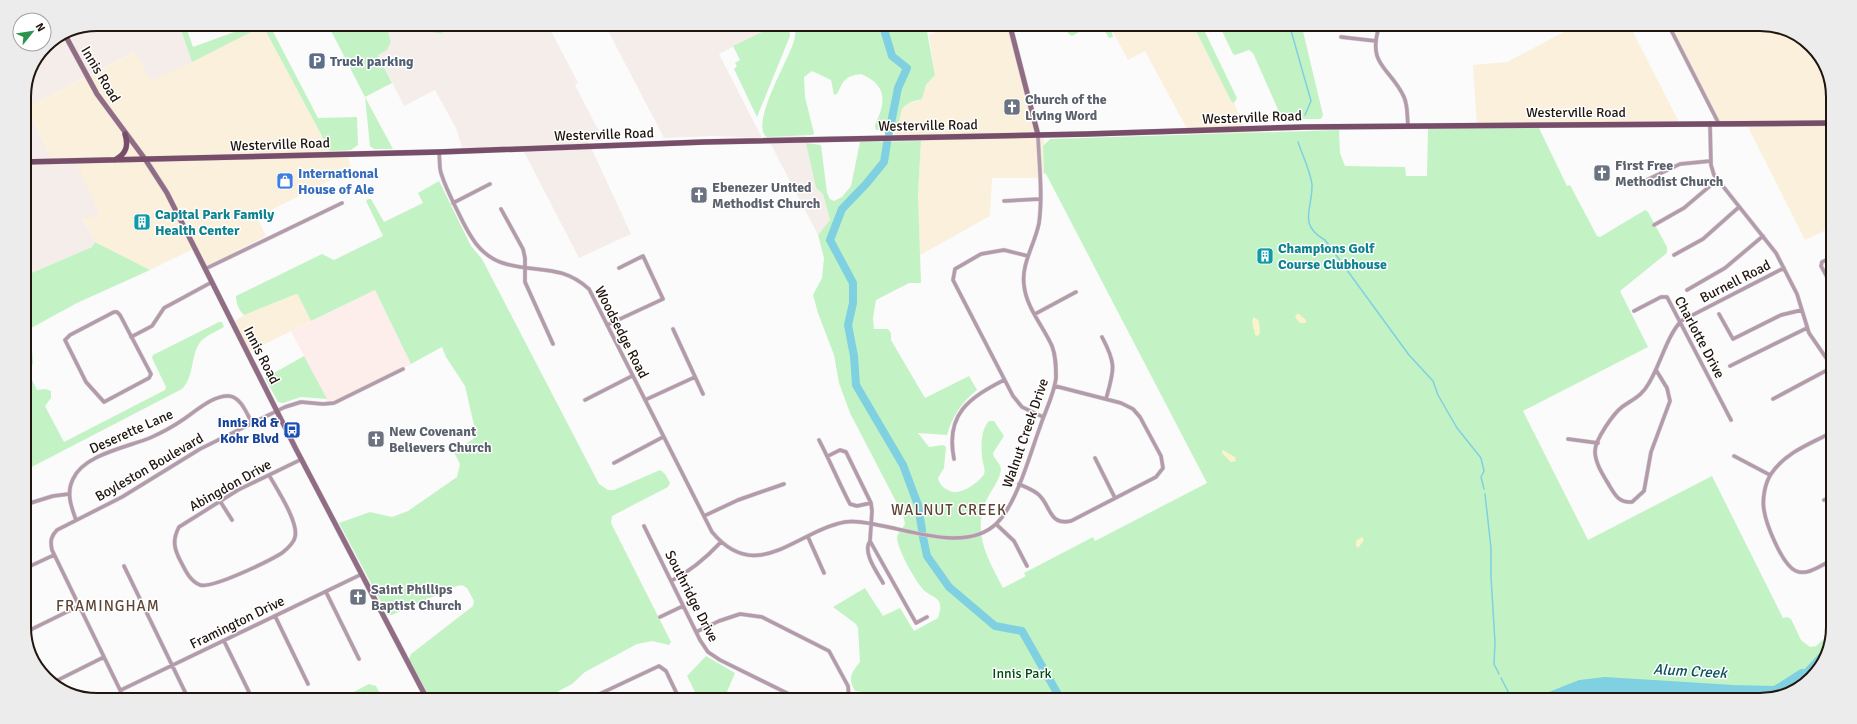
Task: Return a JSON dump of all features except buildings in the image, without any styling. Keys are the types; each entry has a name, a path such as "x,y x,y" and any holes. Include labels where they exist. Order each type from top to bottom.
{"main road":[{"path":"1011,31 1038,135"},
{"name":"Innis Road","path":"67,39 97,94 145,159 167,193 277,411 424,693"},
{"name":"Westerville Road","path":"31,162 1408,125 1826,123"},
{"path":"115,160 124,153 127,141 126,134"}],"street":[{"path":"1378,31 1376,41 1376,52 1378,59 1406,101 1408,125"},
{"path":"1672,31 1719,124"},
{"path":"1341,37 1376,41"},
{"path":"1710,123 1711,161 1717,180 1776,253 1797,294 1807,328 1826,357"},
{"name":"Walnut Creek Drive","path":"721,542 731,551 744,555 760,556 846,521 871,523 951,539 974,536 996,524 1011,505 1055,386 1056,361 1052,346 1035,314 1024,286 1025,268 1038,226 1040,199 1038,135"},
{"name":"Woodsedge Road","path":"439,152 441,172 453,203 469,235 483,252 493,260 524,267 547,269 575,277 589,289 594,296 632,376 712,532 721,542"},
{"path":"1636,185 1680,164 1711,161"},
{"path":"1654,225 1684,208 1717,180"},
{"path":"453,203 490,184"},
{"path":"1004,201 1040,199"},
{"path":"205,269 342,203"},
{"path":"1674,255 1703,239 1739,207"},
{"path":"501,209 523,249 525,282 527,290 553,344"},
{"path":"1687,290 1725,268 1763,236"},
{"path":"1028,256 1004,250 981,254 954,271 954,283 1004,380 1022,408 1043,417"},
{"path":"607,325 663,299 643,256 619,268"},
{"path":"1826,260 1822,262 1821,266 1826,275"},
{"name":"Burnell Road","path":"1598,443 1612,417 1622,407 1642,395 1656,370 1673,329 1681,321 1784,268"},
{"path":"131,337 152,326 164,308 212,282"},
{"path":"1035,314 1076,292"},
{"name":"Charlotte Drive","path":"1634,310 1661,297 1667,297 1681,321 1731,420"},
{"path":"1719,314 1733,339 1781,315 1802,310"},
{"path":"117,312 131,337 150,374 149,378 104,402 86,382 66,343 66,338 117,312"},
{"path":"1730,366 1807,328"},
{"path":"673,329 703,394"},
{"path":"1102,337 1114,362 1106,399"},
{"name":"Boyleston Boulevard","path":"54,555 50,543 52,535 57,530 122,497 200,449 277,411 301,402 323,404 334,403 403,369"},
{"path":"1568,439 1598,443 1595,452 1597,461 1610,486 1617,497 1622,501 1632,502 1644,491 1651,452 1668,408 1669,394 1656,370"},
{"path":"1773,399 1826,371"},
{"path":"585,400 632,376"},
{"path":"645,400 695,377"},
{"path":"954,459 951,438 955,422 963,408 974,396 1004,380"},
{"path":"1019,484 1039,495 1054,518 1065,522 1071,521 1156,477 1162,468 1161,456 1137,413 1133,409 1121,403 1055,386"},
{"name":"Deserette Lane","path":"69,494 73,478 81,467 90,460 152,437 179,423 212,401 221,397 234,398 242,404 252,423"},
{"path":"1826,435 1784,459 1770,476 1765,491 1763,509 1770,531 1789,566 1796,571 1804,573 1826,563"},
{"path":"614,463 663,437"},
{"path":"819,440 828,456 831,468 850,504 857,506 871,503"},
{"path":"828,456 840,450 846,452 871,503 872,511 870,540 867,545 867,551 883,583"},
{"path":"1734,456 1770,476"},
{"path":"1094,458 1115,498"},
{"name":"Abingdon Drive","path":"269,475 294,526 295,537 291,544 281,553 218,583 200,585 185,572 174,544 175,535 179,527 220,501 269,475 302,459"},
{"path":"704,516 738,500 784,484"},
{"path":"31,503 53,496 69,494 76,520"},
{"path":"220,501 232,520"},
{"path":"996,524 1014,542 1027,566"},
{"name":"Southridge Drive","path":"644,526 696,632 708,652 720,660 787,693"},
{"path":"808,537 824,573"},
{"path":"870,540 916,623 927,617"},
{"path":"671,582 686,574 702,562 721,542"},
{"path":"31,566 54,555 122,693"},
{"path":"124,566 186,693"},
{"name":"Framington Drive","path":"121,690 362,574"},
{"path":"326,592 359,659"},
{"path":"31,630 79,606"},
{"path":"660,617 683,606"},
{"path":"696,632 718,621 740,614 762,617 829,651 848,686 849,693"},
{"path":"275,616 308,684"},
{"path":"224,641 250,693"},
{"path":"58,680 104,657"},
{"path":"601,693 655,667 662,667 666,671 677,693"}],"shaded area":[{"path":"181,31 192,62 151,81 134,52 31,105 32,84 42,60 48,52 52,52 52,48 60,42 84,32"},
{"path":"253,31 266,31 330,151 347,150 351,170 257,217 266,236 203,268 193,249 150,270 95,242 82,217 100,215 53,162 31,118 31,105 135,52 151,81"},
{"path":"388,31 432,31 443,33 442,31 551,31 578,83 575,85 604,141 588,141 631,234 579,258 522,148 463,151 456,128 435,90 404,106 378,54 387,50 391,42"},
{"path":"608,31 764,31 719,54 762,138 713,136 664,138"},
{"path":"938,31 1011,31 1036,125 1045,142 1043,146 1044,173 1037,178 992,178 990,216 920,255 918,194 921,141 895,141 895,129 898,126 901,110 905,105 922,99 926,85 935,75 929,35"},
{"path":"1113,31 1196,31 1231,101 1234,103 1247,133 1190,134 1145,51 1128,60"},
{"path":"1566,31 1633,31 1680,124 1477,128 1473,65 1507,62"},
{"path":"1674,31 1773,32 1797,42 1803,47 1817,64 1825,84 1826,230 1805,240 1747,125 1721,125"},
{"path":"31,118 53,162 76,161 100,216 82,218 95,242 92,247 31,274"},
{"path":"805,136 816,188 823,194 830,220 818,235 767,137"},
{"path":"375,290 411,364 338,401 329,404 291,331"},
{"path":"296,294 298,295 311,321 247,353 232,323 244,315"}],"green space":[{"path":"181,31 187,31 193,47 237,31 253,31 192,62"},
{"path":"266,31 273,31 318,118 357,117 358,145 351,150 330,151"},
{"path":"331,31 388,31 391,42 387,50 378,55 392,83 365,97"},
{"path":"426,31 441,31 443,34"},
{"path":"764,31 790,31 790,36 757,117 734,69 737,66 735,63 740,60 733,46"},
{"path":"795,31 927,31 935,75 926,85 922,99 909,103 904,107 899,123 895,129 876,130 875,125 881,110 882,97 878,86 874,82 861,74 851,76 841,85 837,94 834,95 831,80 812,71 804,77 805,97 814,133 813,135 767,137 763,131 763,120 766,107 771,92 790,52"},
{"path":"1066,31 1081,31 1072,36"},
{"path":"1105,31 1111,31 1113,37 1109,38"},
{"path":"1196,31 1207,31 1205,32 1237,98 1234,103 1231,101"},
{"path":"1222,31 1303,31 1323,115 1321,119 1285,119 1280,114 1253,53 1249,50 1235,55 1233,54"},
{"path":"365,97 393,149 374,149 370,146"},
{"name":"Innis Park","path":"1428,128 1539,128 1567,186 1570,185 1597,236 1600,237 1645,210 1648,212 1667,247 1667,253 1620,291 1648,347 1523,411 1588,540 1712,476 1783,618 1787,617 1791,619 1801,640 1810,647 1816,646 1825,638 1820,652 1796,678 1775,690 1733,689 1681,685 1669,688 1628,686 1605,681 1580,684 1557,693 871,693 855,691 851,679 853,672 860,662 858,628 856,624 833,607 865,588 883,616 900,608 914,631 938,618 940,605 936,598 921,587 910,570 900,549 897,537 905,524 903,515 850,413 839,383 834,355 818,313 813,295 822,278 824,258 818,235 830,220 823,194 816,188 806,143 821,145 827,193 830,199 834,201 842,197 851,186 860,142 921,141 918,194 921,283 909,283 876,300 873,318 874,329 888,329 891,333 891,340 925,398 969,376 977,390 958,410 947,435 918,433 929,447 943,445 946,447 944,468 938,478 944,487 950,491 958,492 973,485 984,474 985,470 982,458 982,442 984,428 989,421 994,421 1004,436 993,453 1001,469 1000,476 988,497 983,510 981,522 983,544 1003,588 1026,576 1024,573 1093,537 1095,541 1207,483 1046,174 1044,173 1043,146 1050,139 1339,130 1340,153 1345,166 1405,167 1406,176 1427,176"},
{"path":"439,181 471,246 482,259 599,484 608,490 614,490 660,470 665,474 670,483 668,487 612,516 611,523 671,642 669,645 652,641 637,644 585,672 572,684 555,693 427,693 409,659 411,654 473,606 474,601 467,588 462,585 392,615 388,615 339,523 370,512 392,517 408,511 457,477 460,464 454,452 473,439 476,434 465,386 446,357 442,347 411,364 375,290 311,321 298,295 296,294 244,315 239,309 236,296 322,254 334,260 383,236 366,201 368,199 371,199 384,222 423,203 418,193"},
{"path":"95,242 150,270 77,303 31,328 31,273 92,247"},
{"path":"219,322 222,322 224,327 204,338 198,345 189,378 182,389 31,467 31,378 37,390 46,389 51,391 51,398 45,406 64,442 165,390 166,387 152,358 153,355"},
{"path":"31,350 32,350 33,363 31,368"},
{"path":"304,356 327,399 301,397 283,403 278,402 265,378"},
{"path":"706,656 735,673 726,693 696,693 687,676"},
{"path":"369,684 376,686 380,693 352,693"}],"sand":[{"path":"1297,314 1306,320 1306,323 1300,323 1295,317"},
{"path":"1254,317 1259,321 1260,333 1258,336 1255,335 1252,322"},
{"path":"1223,450 1235,457 1236,461 1231,462 1222,453"},
{"path":"1362,537 1364,540 1358,548 1356,546 1356,541"}],"water":[{"path":"1820,652 1815,664 1800,679 1789,686 1781,689 1768,692 1557,693 1580,684 1605,681 1628,686 1669,688 1681,685 1733,689 1775,690 1796,678"}],"waterway":[{"path":"884,31 892,56 907,68 898,88 889,133"},
{"path":"1291,31 1311,101 1305,115"},
{"path":"1298,142 1312,181 1308,216 1312,229 1325,240 1409,355 1433,381 1438,395 1457,428 1481,458 1484,471 1481,477 1484,489"},
{"path":"887,143 884,162 866,184 842,209 830,240 853,283 853,303 848,325 854,356 856,385 903,465 918,505 922,530"},
{"path":"1485,494 1491,548 1491,577 1495,642 1494,664 1499,674"},
{"path":"923,537 927,556 949,587 995,626 1022,631 1057,693"},
{"name":"Alum Creek","path":"1557,693 1580,684 1605,681 1733,689 1775,690 1802,673"},
{"path":"1501,678 1509,693"}],"place":[{"name":"Truck parking","path":"317,61"},
{"name":"Church of the Living Word","path":"1012,107"},
{"name":"First Free Methodist Church","path":"1602,173"},
{"name":"International House of Ale","path":"285,181"},
{"name":"Ebenezer United Methodist Church","path":"699,195"},
{"name":"Capital Park Family Health Center","path":"142,222"},
{"name":"Champions Golf Course Clubhouse","path":"1265,256"},
{"name":"Innis Rd & Kohr Blvd","path":"292,430"},
{"name":"New Covenant Believers Church","path":"376,439"},
{"name":"Saint Phillips Baptist Church","path":"358,597"}],"district":[{"name":"WALNUT CREEK","path":"949,510"},
{"name":"FRAMINGHAM","path":"108,606"}]}
